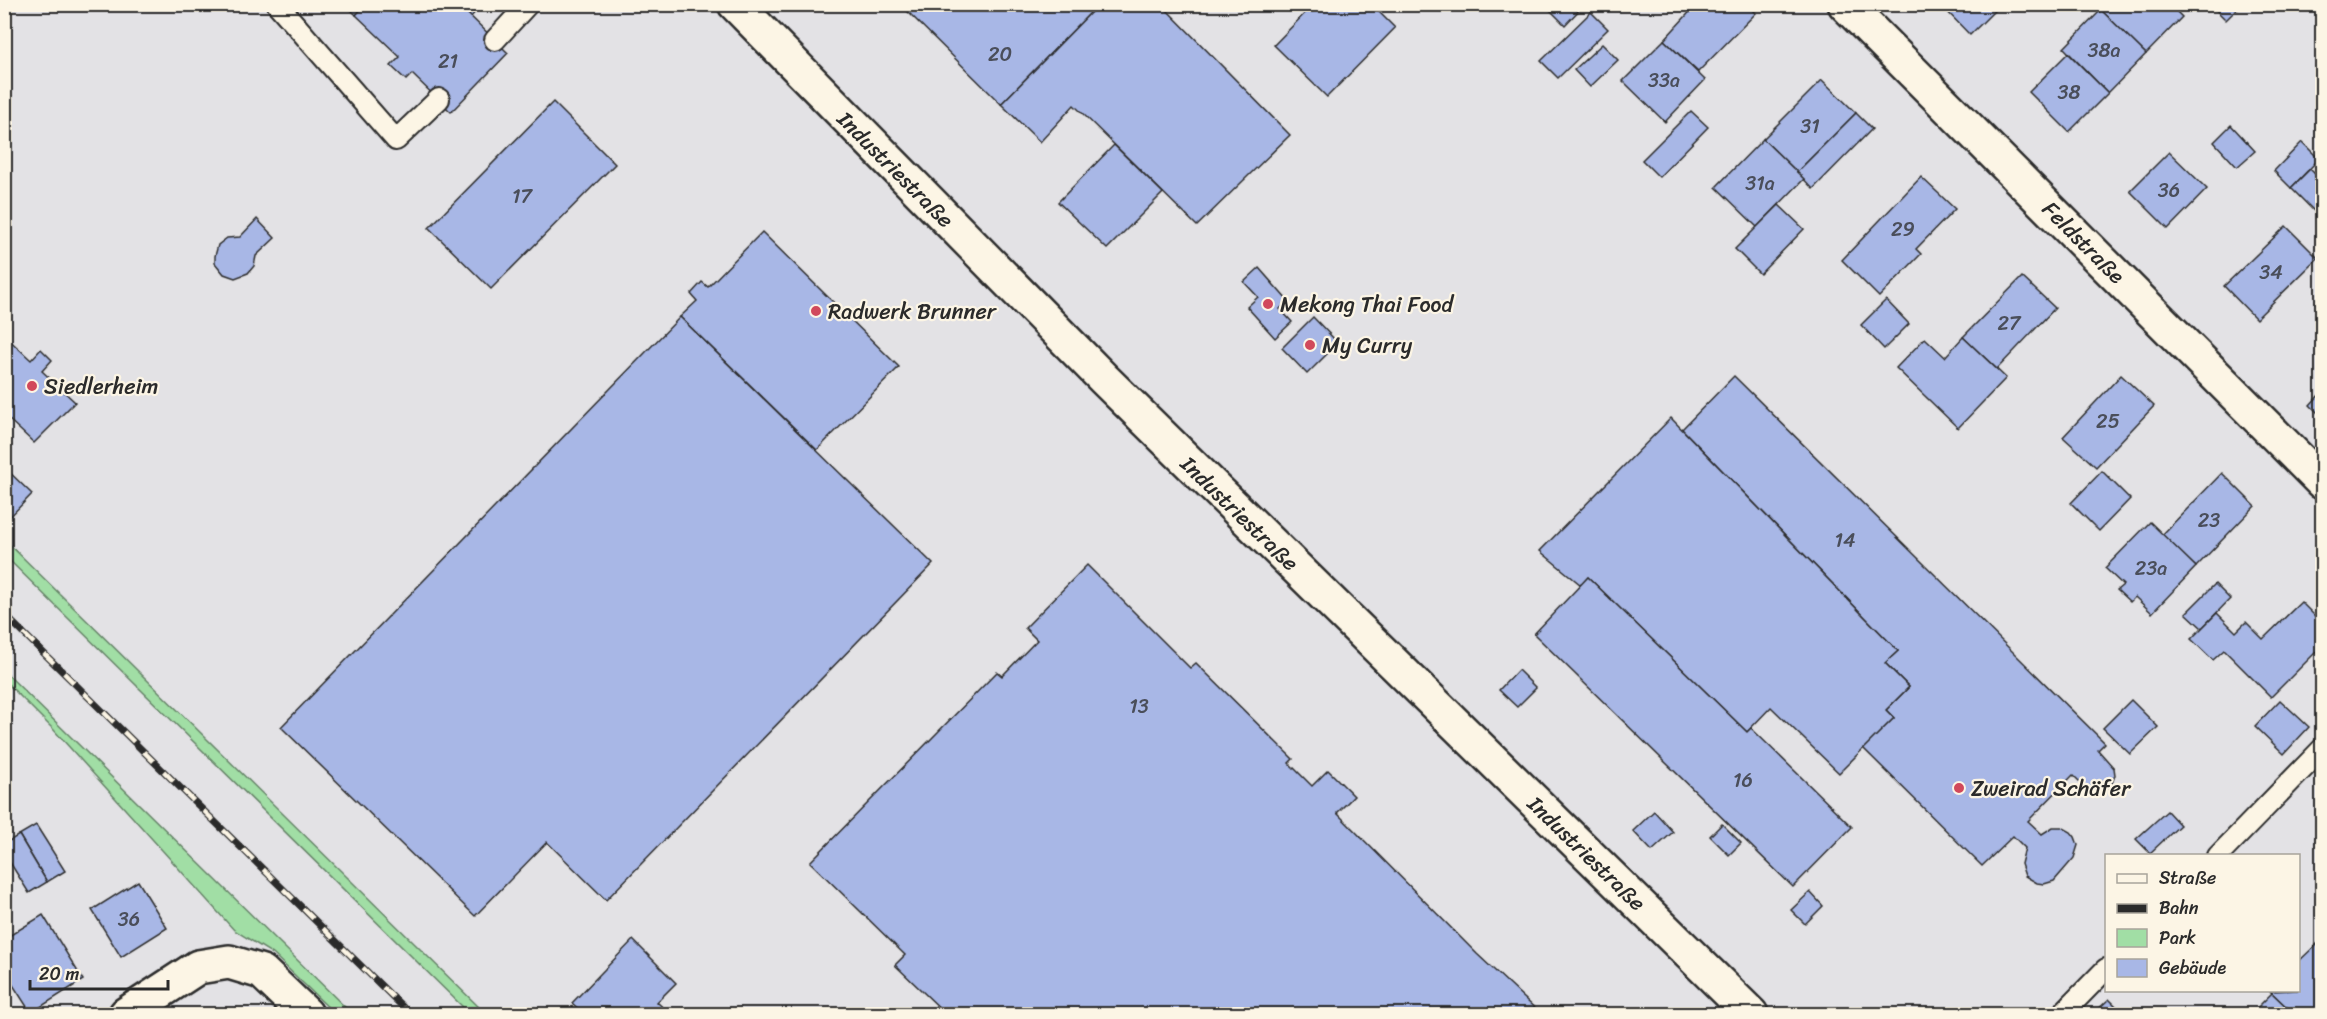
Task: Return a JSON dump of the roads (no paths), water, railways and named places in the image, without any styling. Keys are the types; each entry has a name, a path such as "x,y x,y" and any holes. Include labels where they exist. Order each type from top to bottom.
{"street":[{"name":"Industriestraße","path":"735,4 1112,387 1751,1014"},
{"name":"Feldstraße","path":"1845,4 2322,482"},
{"path":"126,1014 198,967 229,962 262,972 306,1014"}],"lane":[{"path":"277,4 396,140 439,99"},
{"path":"495,40 528,4"},
{"path":"2219,854 2322,749"},
{"path":"2062,1014 2105,970"}],"railway":[{"path":"4,614 410,1014"}],"place":[{"name":"Mekong Thai Food","path":"1268,304"},
{"name":"Radwerk Brunner","path":"816,311"},
{"name":"My Curry","path":"1310,345"},
{"name":"Siedlerheim","path":"32,386"},
{"name":"Zweirad Schäfer","path":"1959,788"}]}
